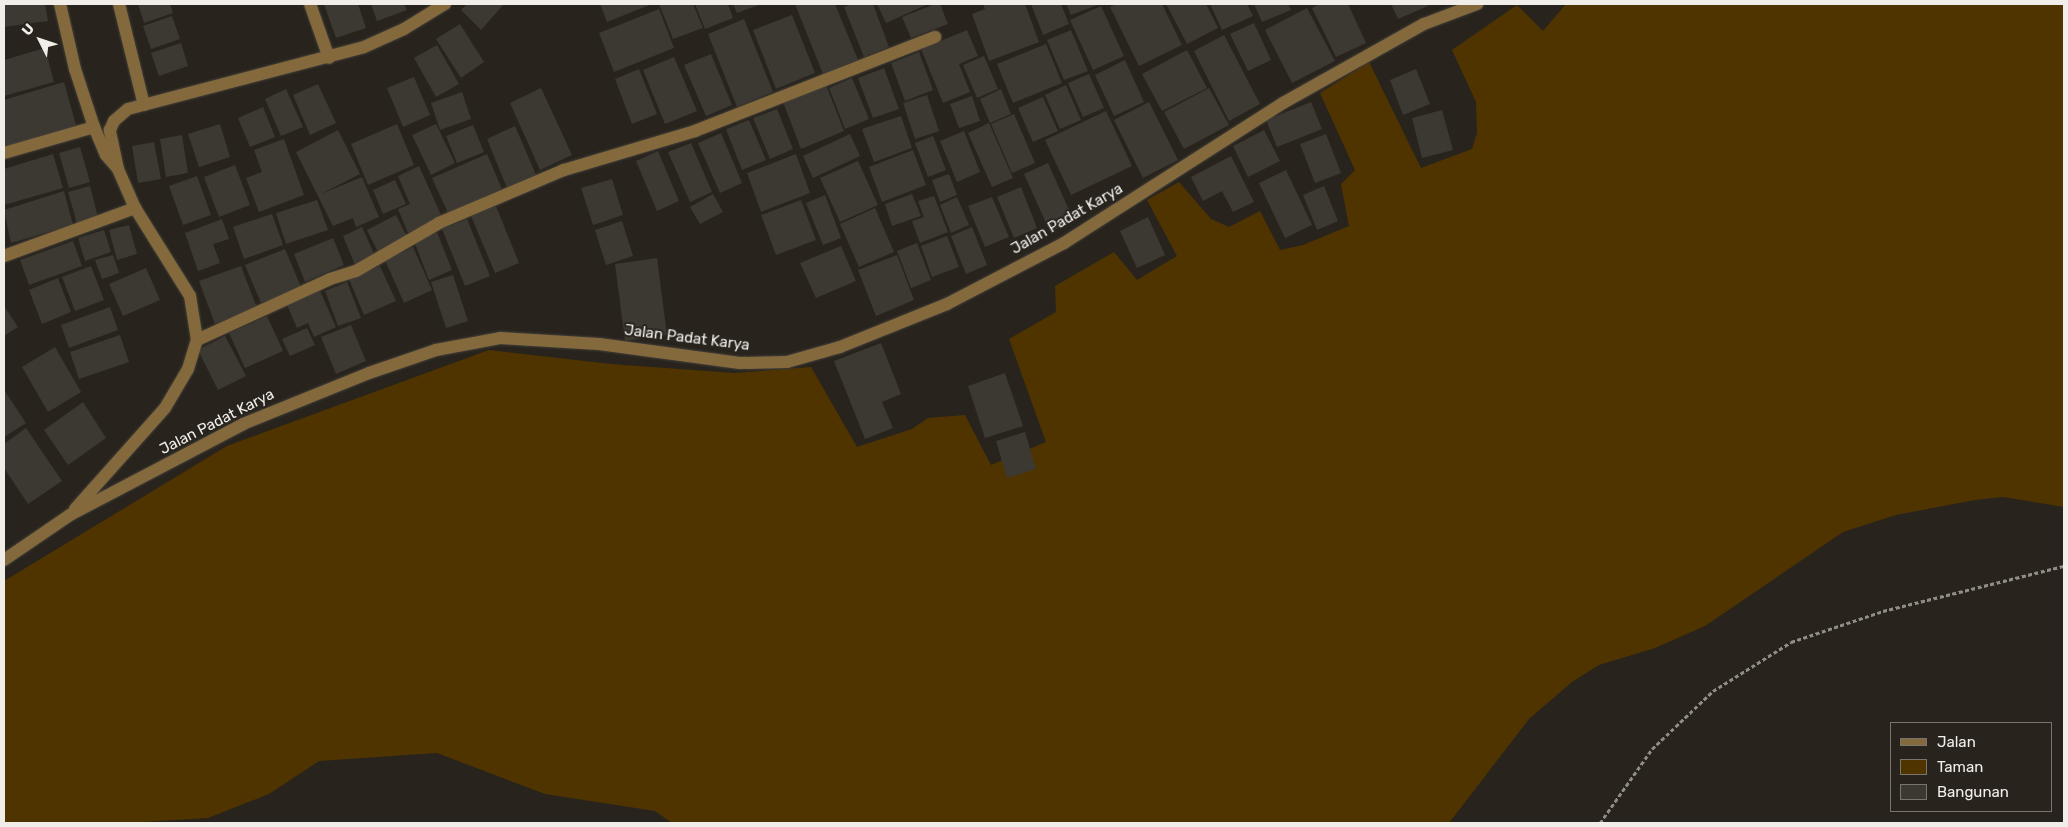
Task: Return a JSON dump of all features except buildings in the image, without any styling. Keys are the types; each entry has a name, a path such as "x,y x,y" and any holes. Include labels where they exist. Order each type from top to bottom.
{"street":[{"path":"60,4 74,69 94,127 106,155 118,169"},
{"path":"119,4 144,105"},
{"path":"310,4 329,58"},
{"path":"70,515 165,408 188,369 197,340 190,296 135,208 118,169 110,130 114,121 128,109 329,58 364,47 404,29 445,4"},
{"name":"Jalan Padat Karya","path":"4,560 70,515 264,414 436,350 500,338 599,344 740,363 787,362 840,347 947,304 1064,243 1283,103 1424,24 1477,4"},
{"path":"197,340 330,279 356,272 439,223 555,174 695,131 935,37"},
{"path":"4,152 94,127"},
{"path":"4,256 135,208"}],"path":[{"path":"1600,823 1652,749 1713,691 1791,642 1883,611 2064,566"}],"green space":[{"path":"1566,4 2064,4 2064,507 2003,497 1975,500 1896,515 1843,532 1705,626 1655,648 1599,665 1572,682 1529,719 1449,823 672,823 655,811 545,794 437,753 319,761 269,794 208,818 126,823 4,823 4,581 227,446 489,350 611,364 734,373 811,367 857,447 912,429 928,418 965,415 991,465 1046,442 1009,339 1056,312 1055,286 1114,252 1137,280 1177,256 1147,200 1179,182 1211,219 1229,227 1260,211 1280,250 1303,245 1349,226 1341,184 1355,170 1320,93 1369,62 1421,168 1472,149 1477,133 1476,102 1452,50 1517,5 1543,31"}]}
